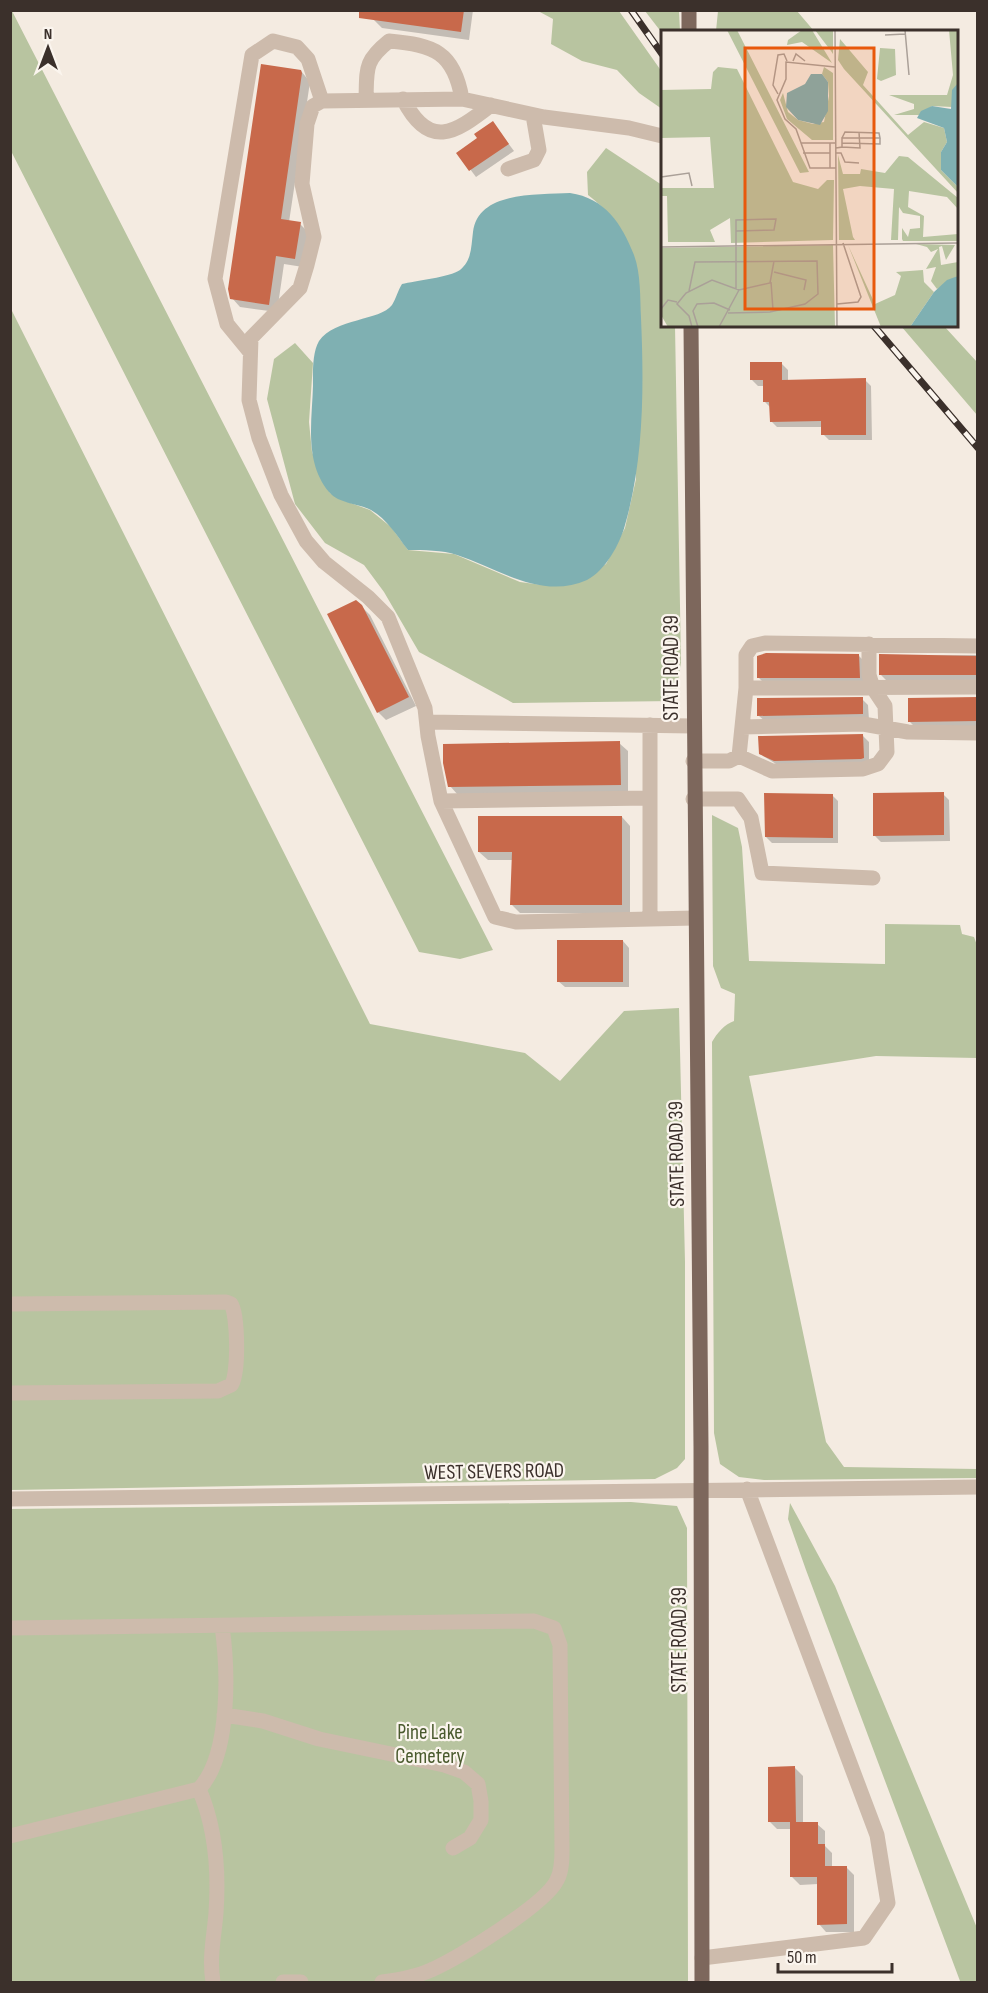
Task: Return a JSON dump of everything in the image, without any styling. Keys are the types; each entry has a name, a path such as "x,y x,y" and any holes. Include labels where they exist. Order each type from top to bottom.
{"main road":[{"path":"688,10 689,30"},
{"name":"STATE ROAD 39","path":"691,327 702,1983"}],"street":[{"path":"250,352 226,324 215,279 252,55 273,41 297,47 308,58 322,101"},
{"path":"366,99 366,73 371,56 389,41 418,44 444,57 458,74 462,99"},
{"path":"403,99 413,118 433,133 449,133 463,127 491,105"},
{"path":"661,136 629,128 533,115 462,99 322,101 313,106 308,124 302,184 314,237 300,288 251,338 249,400 259,438 281,495 306,541 324,562 368,597 388,617 426,708 441,801 495,917 516,921 695,918"},
{"path":"508,169 534,160 539,150 533,115"},
{"path":"739,756 746,688 746,655 752,646 765,643 978,646"},
{"path":"739,756 772,771 862,769 878,764 887,752 885,706 873,688 869,675 869,644"},
{"path":"746,688 978,687"},
{"path":"427,722 693,726"},
{"path":"742,727 863,724 908,732 978,733"},
{"path":"650,725 650,918"},
{"path":"693,761 729,761 739,756"},
{"path":"441,801 650,798"},
{"path":"693,799 738,800 751,818 762,873 873,878"},
{"path":"10,1304 226,1302 231,1304 235,1315 236,1375 231,1385 218,1391 10,1393"},
{"name":"WEST SEVERS ROAD","path":"10,1499 700,1488 978,1487"},
{"path":"702,1958 864,1938 888,1904 877,1835 747,1489"},
{"path":"10,1628 534,1621 546,1623 554,1628 558,1634 562,1849 558,1880 551,1890 498,1930 458,1955 431,1970 382,1983"},
{"path":"10,1836 199,1789 207,1780 214,1765 224,1715 227,1661 222,1626"},
{"path":"224,1715 263,1721 319,1739 434,1762 464,1772 478,1784 481,1820 470,1838 453,1848"},
{"path":"199,1789 209,1811 216,1864 216,1913 211,1949 213,1983"},
{"path":"283,1983 301,1983"}],"green space":[{"path":"12,11 493,950 460,959 419,952 11,151"},
{"path":"538,11 619,11 661,71 661,108 639,93 617,70 582,61 551,44 553,19"},
{"path":"645,11 679,11 680,30 661,32"},
{"path":"718,11 797,11 813,30 716,30"},
{"path":"606,148 661,184 661,327 675,327 681,662 675,701 513,703 419,652 384,592 364,565 325,543 295,504 267,399 274,359 295,343 313,363 309,422 312,452 330,493 370,510 391,527 408,550 454,554 520,582 542,585 571,584 606,564 625,528 636,479 634,257 615,223 588,195 587,172"},
{"path":"10,307 370,1024 525,1053 560,1081 624,1011 679,1008 685,1262 685,1459 677,1468 655,1479 11,1490"},
{"path":"902,327 945,327 977,362 977,415"},
{"path":"712,815 738,828 742,847 749,961 885,964 885,924 960,925 962,934 974,937 978,948 977,1058 876,1056 749,1076 826,1442 844,1467 977,1469 977,1478 764,1480 739,1477 720,1464 714,1433 712,1042 727,1024 734,1021 735,994 721,988 713,966"},
{"name":"Pine Lake Cemetery","path":"631,1502 677,1506 687,1528 688,1982 11,1982 10,1509"},
{"path":"790,1503 835,1586 977,1928 977,1982 960,1981 806,1570 788,1519"}],"water":[{"path":"570,193 593,200 611,214 624,233 634,255 640,294 642,370 639,449 636,475 623,532 606,564 587,580 570,585 537,585 451,553 408,550 377,514 343,501 329,492 316,468 311,441 314,357 319,341 326,334 335,328 386,310 392,305 402,284 441,277 460,270 469,258 477,218 486,208 498,202 527,195"}],"building":[{"path":"359,10 464,10 461,32 359,18"},
{"path":"261,64 301,70 302,73 281,219 301,222 295,259 276,256 269,305 230,299 228,289"},
{"path":"493,121 509,144 469,171 456,153 477,138 474,134"},
{"path":"750,362 782,362 782,380 866,378 866,435 821,435 821,421 770,422 769,402 763,402 763,380 750,380"},
{"path":"356,600 362,605 409,697 377,713 327,614"},
{"path":"766,653 859,654 860,678 757,678 757,656"},
{"path":"879,654 978,656 978,675 879,675"},
{"path":"863,697 863,714 757,716 757,698"},
{"path":"978,697 978,721 908,722 908,698"},
{"path":"863,734 864,758 861,759 774,761 759,754 758,736"},
{"path":"620,741 621,785 448,787 443,763 443,744"},
{"path":"944,792 944,835 873,836 873,793"},
{"path":"764,793 833,794 833,838 765,837"},
{"path":"478,816 622,816 622,905 510,905 512,852 478,852"},
{"path":"557,940 623,940 623,982 557,982"},
{"path":"795,1766 796,1822 818,1822 818,1844 825,1844 825,1866 847,1866 847,1924 817,1925 817,1877 790,1877 790,1822 768,1822 768,1767"}],"railway":[{"path":"631,10 661,53"},
{"path":"875,327 978,448"}]}
